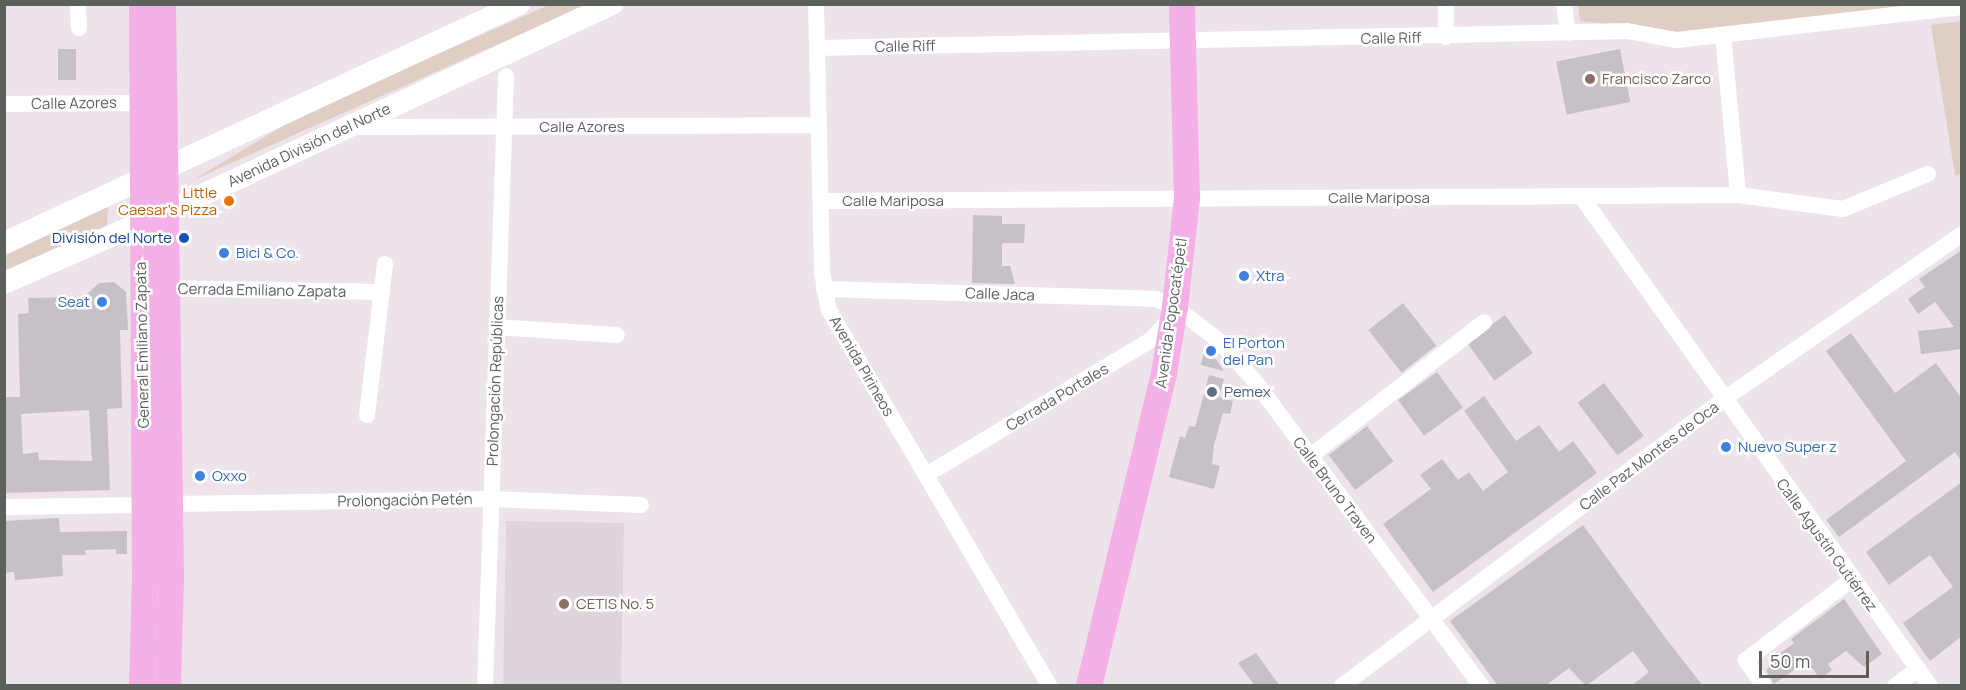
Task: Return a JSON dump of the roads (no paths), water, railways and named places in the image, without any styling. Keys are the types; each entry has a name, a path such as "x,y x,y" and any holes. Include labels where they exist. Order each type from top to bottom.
{"main road":[{"name":"General Emiliano Zapata","path":"142,4 143,181 141,223 154,288 170,504 168,686"},
{"name":"General Emiliano Zapata","path":"142,686 144,505 154,288 166,213 163,4"},
{"name":"Avenida División del Norte","path":"4,282 166,213 613,4"},
{"name":"Avenida Popocatépetl","path":"1089,686 1164,374 1176,307 1187,199 1182,4"},
{"path":"4,243 143,181 507,7"}],"street":[{"path":"78,4 79,28"},
{"name":"Avenida Pirineos","path":"816,4 824,289 829,310 1050,686"},
{"path":"1446,4 1446,37"},
{"path":"1564,4 1568,33"},
{"name":"Calle Riff","path":"817,48 1446,37 1627,31 1677,39 1962,7"},
{"path":"1722,35 1738,195"},
{"name":"Prolongación Repúblicas","path":"485,686 506,76"},
{"name":"Calle Azores","path":"4,104 143,103"},
{"name":"Calle Azores","path":"345,128 819,125"},
{"name":"Calle Mariposa","path":"821,201 1738,195 1843,210 1928,174"},
{"name":"Calle Agustín Gutiérrez","path":"1581,196 1851,580 1930,686"},
{"name":"Calle Paz Montes de Oca","path":"1342,686 1433,620 1724,399 1962,234"},
{"path":"367,414 385,264"},
{"name":"Cerrada Emiliano Zapata","path":"154,288 381,292"},
{"name":"Calle Jaca","path":"824,289 1156,299 1176,307"},
{"name":"Calle Bruno Traven","path":"1176,307 1211,334 1243,366 1481,686"},
{"name":"Cerrada Portales","path":"926,475 1151,340 1165,327 1176,307"},
{"path":"1309,457 1484,322"},
{"path":"497,327 617,335"},
{"name":"Prolongación Petén","path":"170,504 491,499 641,505"},
{"path":"4,507 144,505"},
{"path":"1764,686 1746,660 1851,580"},
{"path":"1895,686 1918,669"}],"place":[{"name":"Francisco Zarco","path":"1590,79"},
{"name":"Little Caesar's Pizza","path":"229,201"},
{"name":"División del Norte","path":"184,238"},
{"name":"Bici & Co.","path":"224,253"},
{"name":"Xtra","path":"1244,276"},
{"name":"Seat","path":"102,302"},
{"name":"El Porton del Pan","path":"1211,351"},
{"name":"Pemex","path":"1212,392"},
{"name":"Nuevo Super z","path":"1726,447"},
{"name":"Oxxo","path":"200,476"},
{"name":"CETIS No. 5","path":"564,604"}]}
